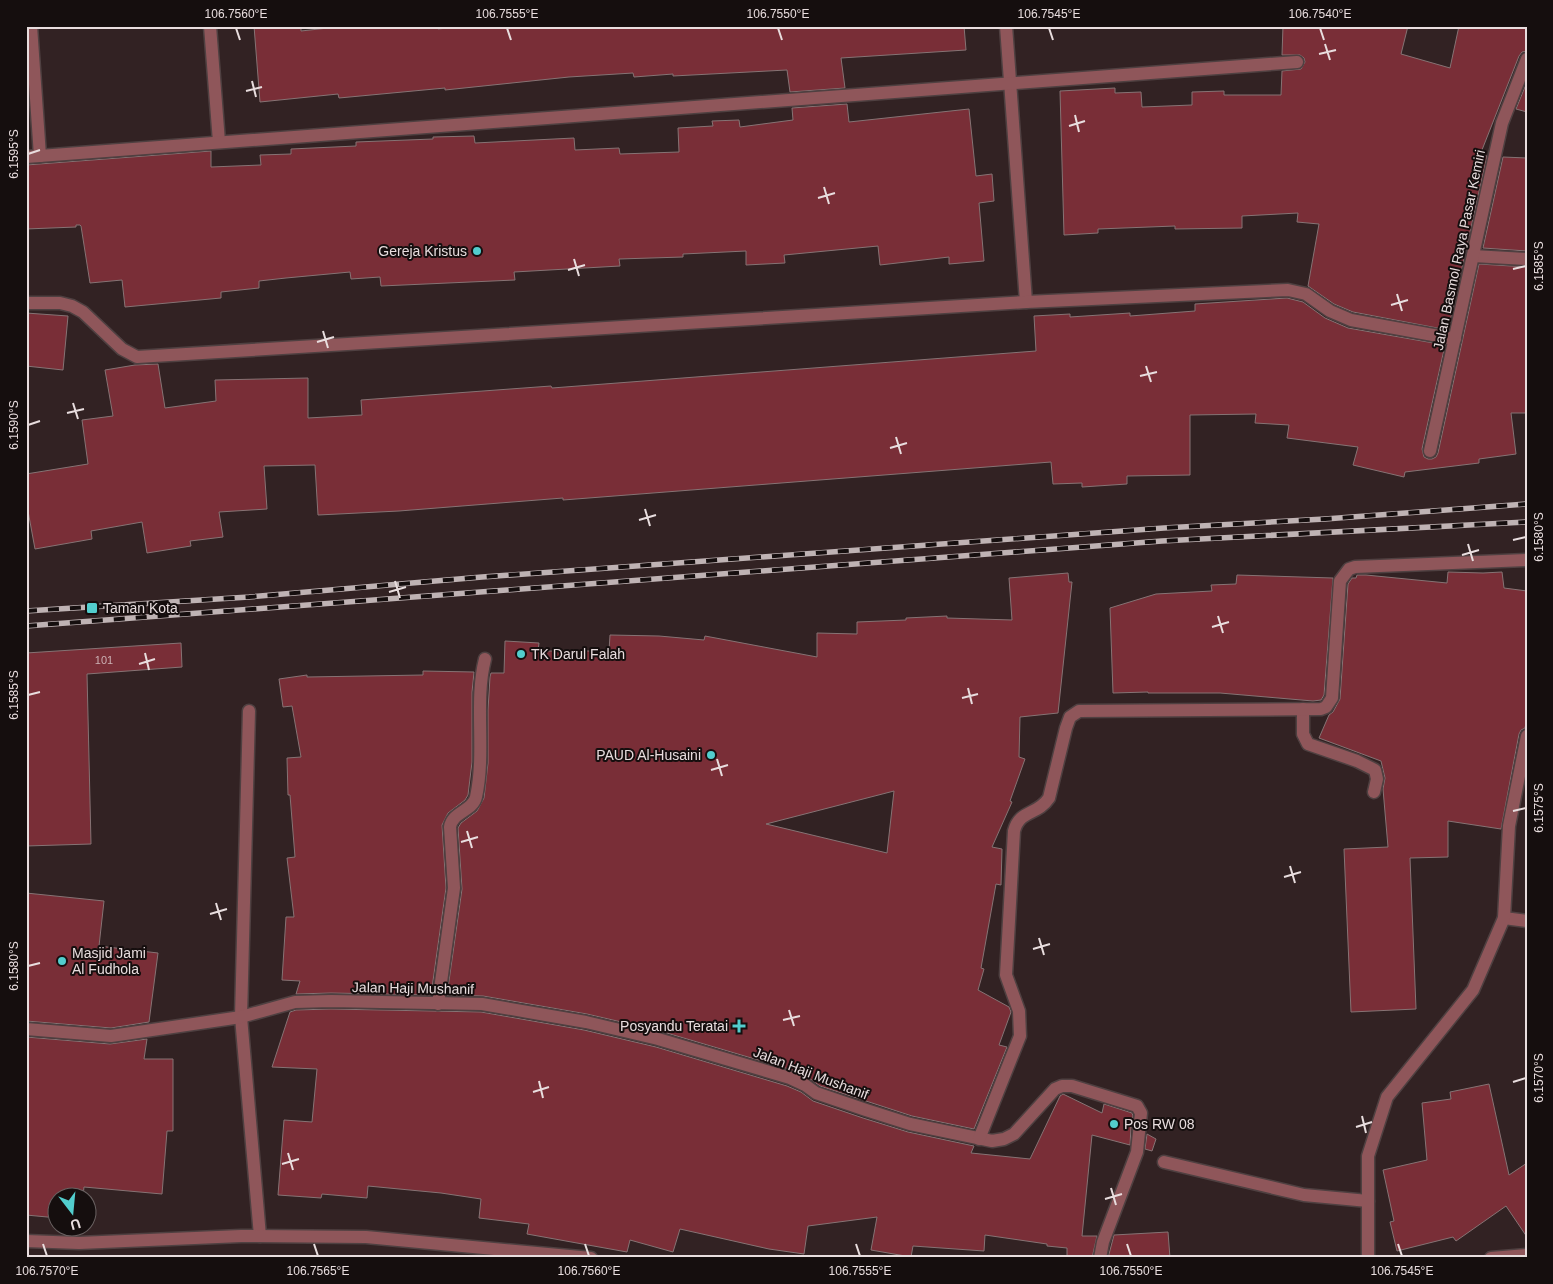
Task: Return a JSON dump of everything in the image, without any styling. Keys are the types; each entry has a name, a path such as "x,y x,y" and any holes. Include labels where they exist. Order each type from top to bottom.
{"street":[{"path":"31,26 40,156"},
{"path":"210,26 219,142"},
{"path":"1006,26 1026,302"},
{"name":"Jalan Basmol Raya Pasar Kemiri","path":"1430,451 1502,123 1527,59"},
{"path":"26,157 1297,62"},
{"path":"1473,256 1527,259"},
{"path":"26,303 60,303 72,306 83,312 122,349 137,358 1026,302 1288,290 1306,294 1330,311 1351,320 1455,339"},
{"path":"979,1138 1020,1036 1019,1011 1006,975 1014,831 1020,819 1026,814 1038,810 1049,798 1070,716 1078,712 1303,709 1326,707 1332,698 1340,581 1349,569 1355,567 1527,560"},
{"path":"438,1004 454,888 450,827 453,819 474,804 476,799 481,766 481,676 485,658"},
{"path":"1303,709 1303,734 1308,744 1357,761 1376,770 1377,779 1374,792"},
{"path":"249,711 241,1017 260,1236"},
{"path":"1368,1258 1368,1156 1387,1097 1473,990 1504,918 1509,826 1527,736"},
{"path":"1504,918 1527,921"},
{"name":"Jalan Haji Mushanif","path":"26,1029 111,1036 241,1017 295,1002 482,1004 586,1022 658,1039 790,1078 816,1093 910,1124 992,1141 1004,1139 1014,1134 1055,1089 1062,1086 1072,1086 1137,1106 1141,1113 1137,1152 1103,1242 1100,1258"},
{"path":"1164,1162 1304,1195 1368,1201"},
{"path":"26,1241 79,1243 241,1236 366,1238 591,1258"},
{"path":"1491,1258 1527,1255"}],"building":[{"path":"254,26 301,26 301,31 346,26 438,26 438,29 466,26 964,26 966,50 841,58 845,88 790,92 787,70 634,77 633,73 569,77 445,90 445,88 339,98 338,94 260,102"},
{"path":"1283,26 1408,26 1401,54 1450,68 1459,26 1527,26 1527,51 1522,52 1519,56 1480,155 1487,156 1448,330 1353,312 1334,304 1308,286 1319,224 1297,222 1298,213 1242,216 1242,228 1175,229 1175,226 1098,229 1098,233 1064,235 1060,91 1115,88 1115,93 1141,92 1142,107 1192,105 1192,92 1224,91 1224,95 1281,95 1282,71 1301,69 1305,62 1304,58 1300,55 1282,55"},
{"path":"1527,82 1527,112 1516,109"},
{"path":"847,104 849,122 969,109 976,176 992,174 994,201 979,203 984,261 949,264 949,257 880,265 878,246 784,255 785,263 746,265 746,251 683,254 683,257 619,259 620,266 514,272 515,280 381,286 380,277 351,279 350,272 286,278 259,281 259,288 221,292 221,298 125,307 122,280 90,283 80,225 76,225 76,227 26,229 26,165 211,151 211,167 261,165 260,155 291,154 291,149 356,146 356,142 474,136 475,143 574,138 575,150 619,148 620,154 679,152 678,128 713,126 712,121 739,120 740,127 793,120 792,108"},
{"path":"1503,157 1527,158 1527,251 1483,248"},
{"path":"1479,264 1527,267 1526,413 1511,413 1516,454 1479,459 1479,463 1405,472 1404,477 1353,465 1358,447 1287,438 1289,425 1255,423 1256,414 1190,415 1190,475 1127,476 1127,484 1082,487 1082,483 1053,484 1051,462 563,500 563,498 399,511 318,515 315,465 264,466 267,509 219,512 223,537 190,541 191,546 147,553 142,522 91,531 92,539 35,549 26,500 26,474 88,464 82,420 113,416 105,370 135,365 158,364 165,408 216,401 215,380 308,378 308,418 362,415 361,400 551,386 552,388 1036,351 1034,316 1070,314 1070,317 1130,313 1130,316 1195,311 1195,304 1287,298 1303,302 1325,318 1348,328 1445,345 1422,449 1424,457 1432,459 1438,453"},
{"path":"26,313 68,316 63,370 26,366"},
{"path":"1448,572 1502,572 1504,588 1527,591 1527,718 1525,728 1519,734 1501,829 1448,821 1448,857 1410,858 1416,1009 1351,1012 1344,849 1388,847 1383,789 1385,778 1381,761 1319,738 1329,715 1333,712 1340,699 1348,584 1357,575 1447,583"},
{"path":"1068,573 1069,582 1072,582 1058,713 1020,717 1019,757 1025,759 1010,801 1012,802 992,847 1002,849 1001,885 996,884 981,968 984,969 978,990 1009,1007 1011,1012 999,1045 1007,1047 974,1129 912,1116 820,1086 792,1070 660,1031 587,1014 483,996 447,995 462,889 458,828 461,823 477,811 484,798 488,763 490,677 491,673 504,673 505,641 539,643 538,651 609,651 610,635 659,636 704,640 705,636 817,657 817,633 857,634 857,622 947,616 947,618 1012,620 1009,578","holes":["894,791 887,853 766,824"]},
{"path":"1237,575 1333,578 1324,695 1321,700 1313,701 1220,693 1113,693 1110,608 1156,594 1212,591 1211,585 1236,584"},
{"path":"181,643 182,667 87,674 91,844 26,846 26,653"},
{"path":"423,671 474,672 472,692 472,762 468,795 465,800 448,813 442,825 446,888 431,995 296,994 300,981 282,980 286,917 294,917 287,858 295,857 290,795 288,795 287,758 301,757 292,706 283,707 279,679 307,675 307,677 423,675"},
{"name":"Masjid Jami Al Fudhola","path":"26,893 104,901 99,946 158,953 149,1022 111,1028 26,1021"},
{"path":"296,1010 481,1012 584,1030 656,1047 787,1086 801,1092 813,1101 863,1118 908,1132 974,1146 971,1153 1030,1159 1060,1096 1063,1094 1102,1113 1104,1104 1132,1113 1133,1116 1129,1126 1131,1127 1130,1145 1092,1135 1082,1236 1097,1236 1092,1258 1067,1258 1067,1248 985,1235 984,1251 913,1246 911,1257 871,1250 877,1217 808,1226 804,1254 769,1249 680,1229 673,1252 630,1240 627,1252 527,1234 529,1224 479,1218 481,1199 368,1186 367,1198 322,1194 321,1198 278,1195 284,1120 312,1122 317,1069 272,1067 290,1012"},
{"path":"26,1037 110,1044 147,1039 144,1059 173,1059 173,1131 167,1131 162,1194 98,1188 98,1186 48,1186 48,1217 26,1215"},
{"path":"1489,1084 1509,1175 1527,1163 1527,1237 1506,1206 1456,1241 1453,1237 1397,1251 1390,1222 1394,1221 1383,1170 1427,1160 1422,1103 1451,1099 1450,1092"},
{"path":"1147,1134 1156,1139 1152,1151 1145,1149"},
{"path":"1168,1232 1170,1258 1108,1258 1114,1235"}],"railway":[{"path":"26,611 249,597 482,577 1527,504"},
{"path":"26,626 1162,541 1527,522"}],"place":[{"name":"Gereja Kristus","path":"477,251"},
{"name":"Taman Kota","path":"92,608"},
{"name":"TK Darul Falah","path":"521,654"},
{"name":"PAUD Al-Husaini","path":"711,755"},
{"name":"Masjid Jami Al Fudhola","path":"62,961"},
{"name":"Posyandu Teratai","path":"739,1026"},
{"name":"Pos RW 08","path":"1114,1124"}]}
